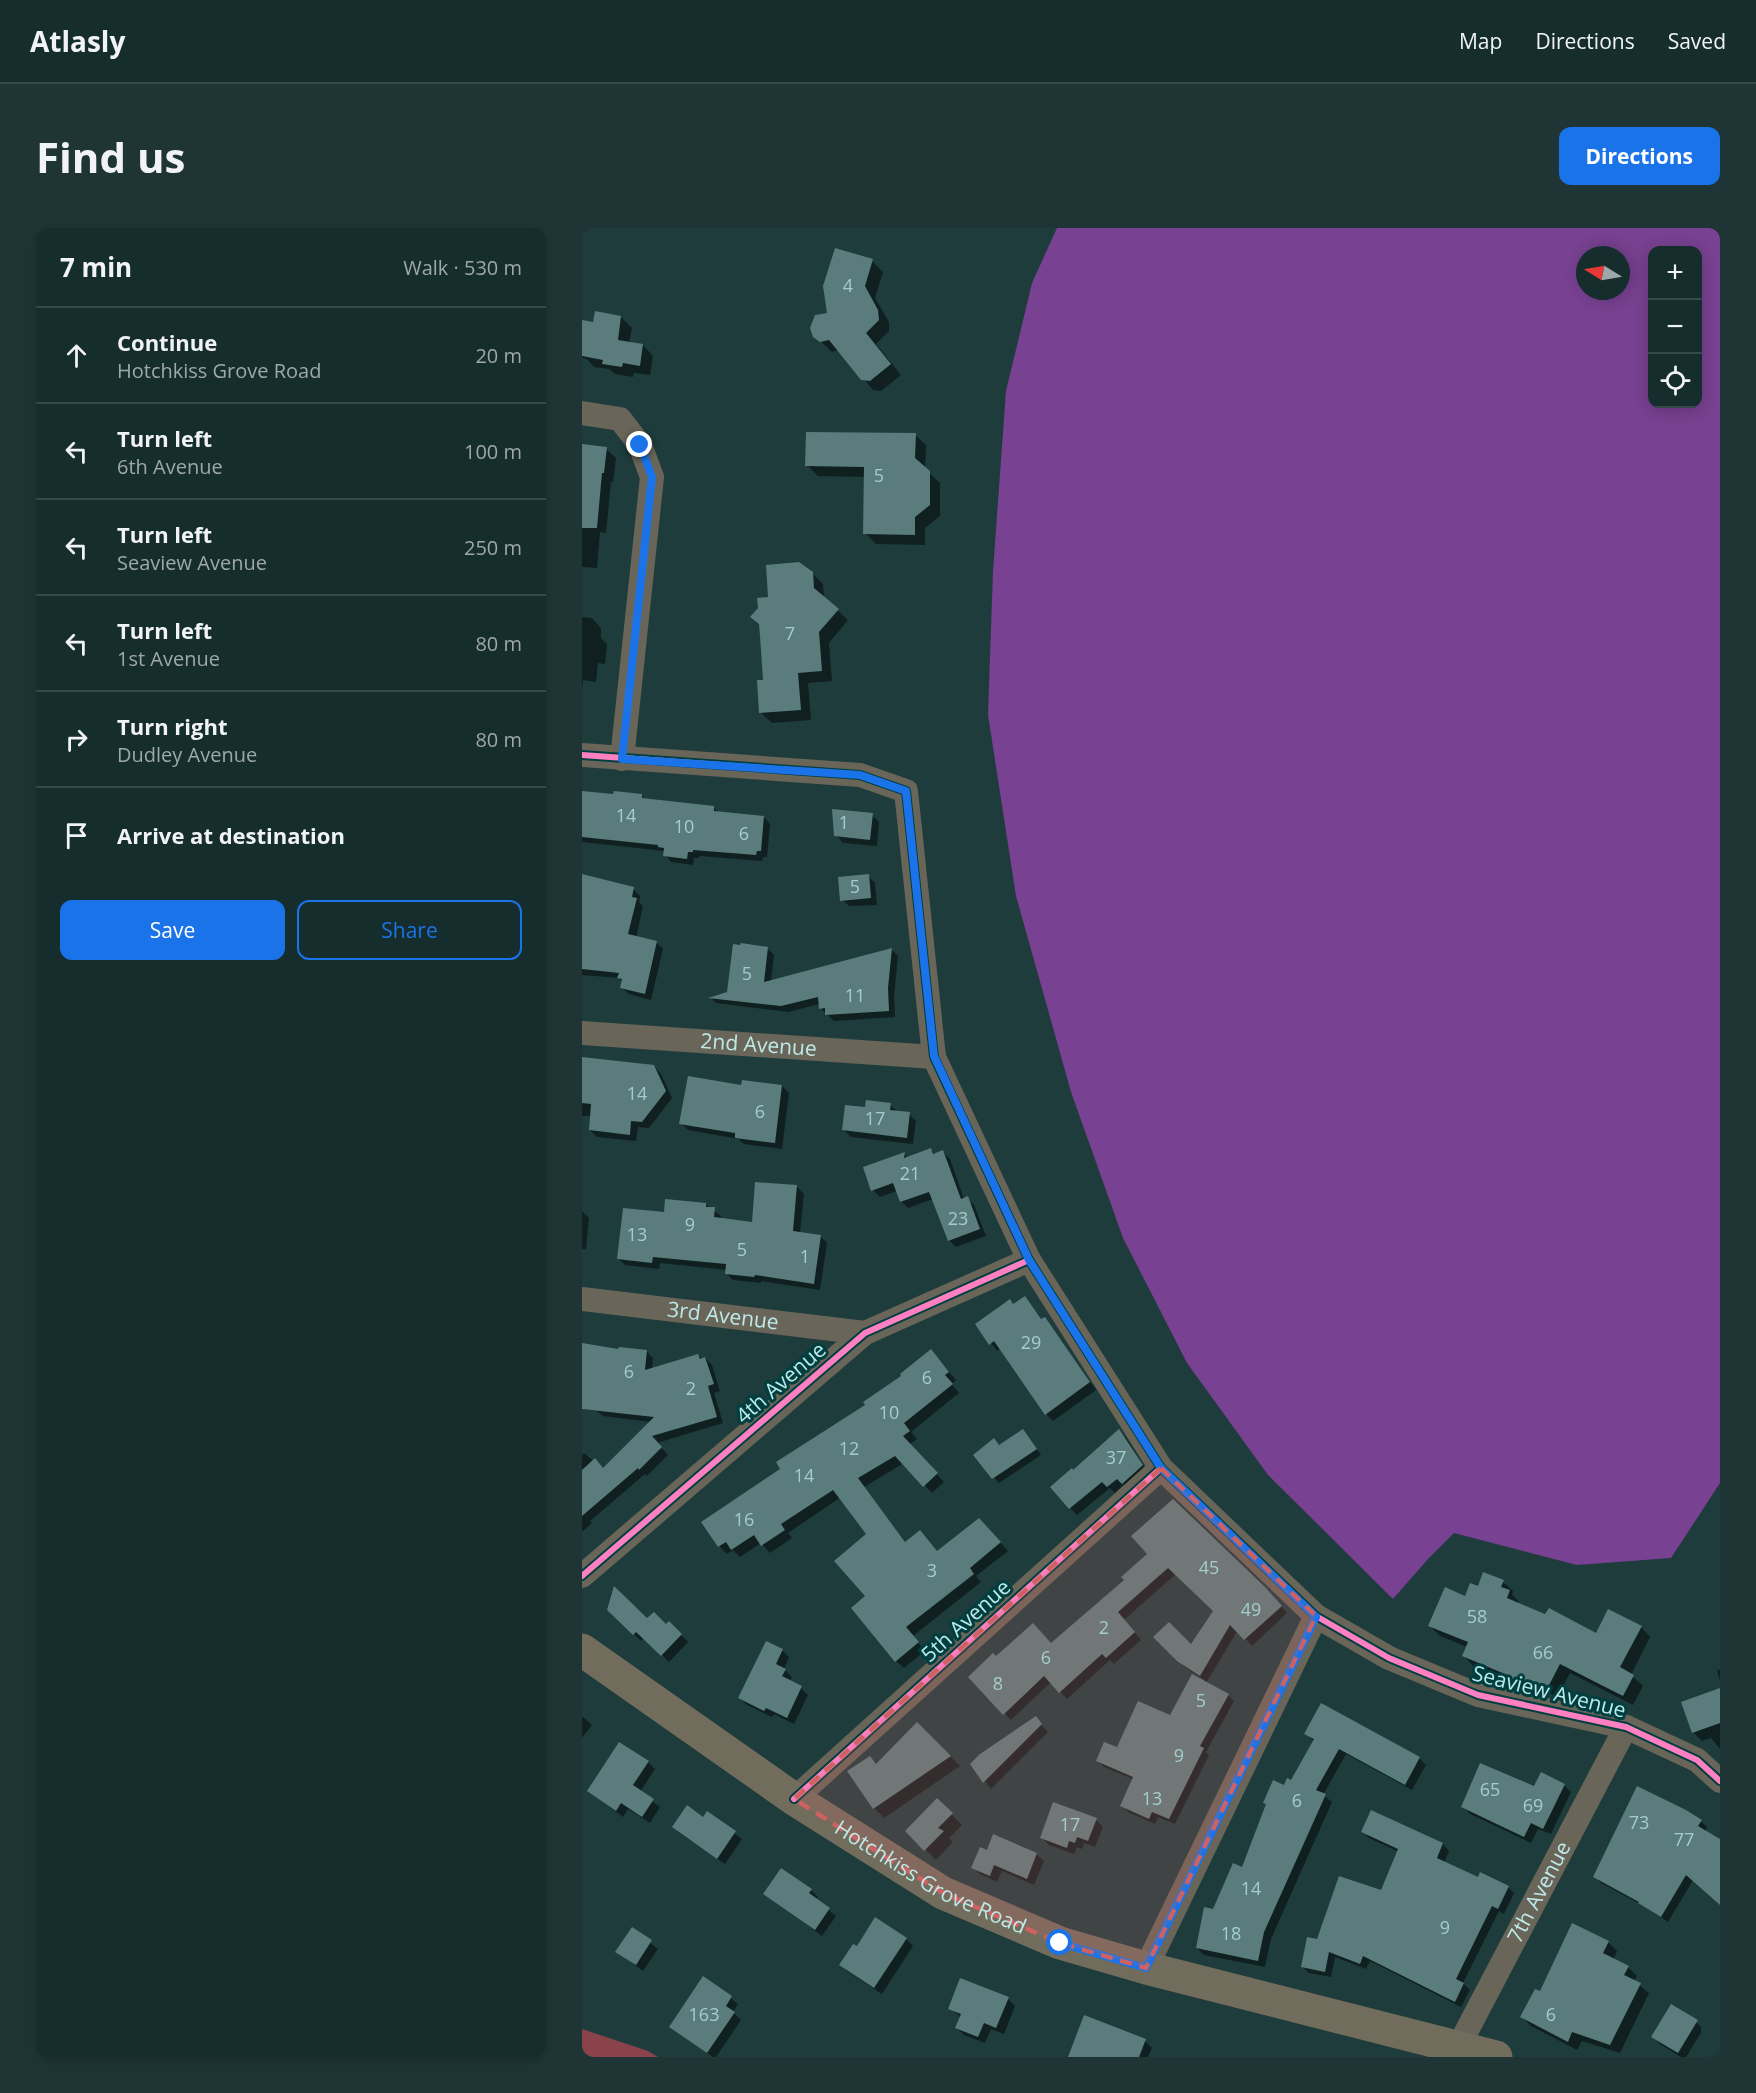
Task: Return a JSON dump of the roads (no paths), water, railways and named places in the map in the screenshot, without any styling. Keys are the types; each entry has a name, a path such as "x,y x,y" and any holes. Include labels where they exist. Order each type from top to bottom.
{"main road":[{"name":"Hotchkiss Grove Road","path":"582,1650 794,1799 943,1893 1060,1943 1456,2052 1496,2057"}],"street":[{"path":"582,413 620,419 640,445 652,477 622,759 582,755"},
{"name":"Seaview Avenue","path":"622,759 860,775 906,791 934,1056 1029,1260 1161,1468 1316,1617 1389,1658 1478,1695 1626,1727 1697,1760 1720,1781"},
{"name":"2nd Avenue","path":"582,1033 934,1056"},
{"name":"4th Avenue","path":"582,1576 865,1333 1029,1260"},
{"name":"3rd Avenue","path":"582,1299 865,1333"},
{"name":"5th Avenue","path":"794,1799 1161,1468"},
{"path":"1146,1968 1316,1617"},
{"name":"7th Avenue","path":"1456,2052 1626,1727"}]}
